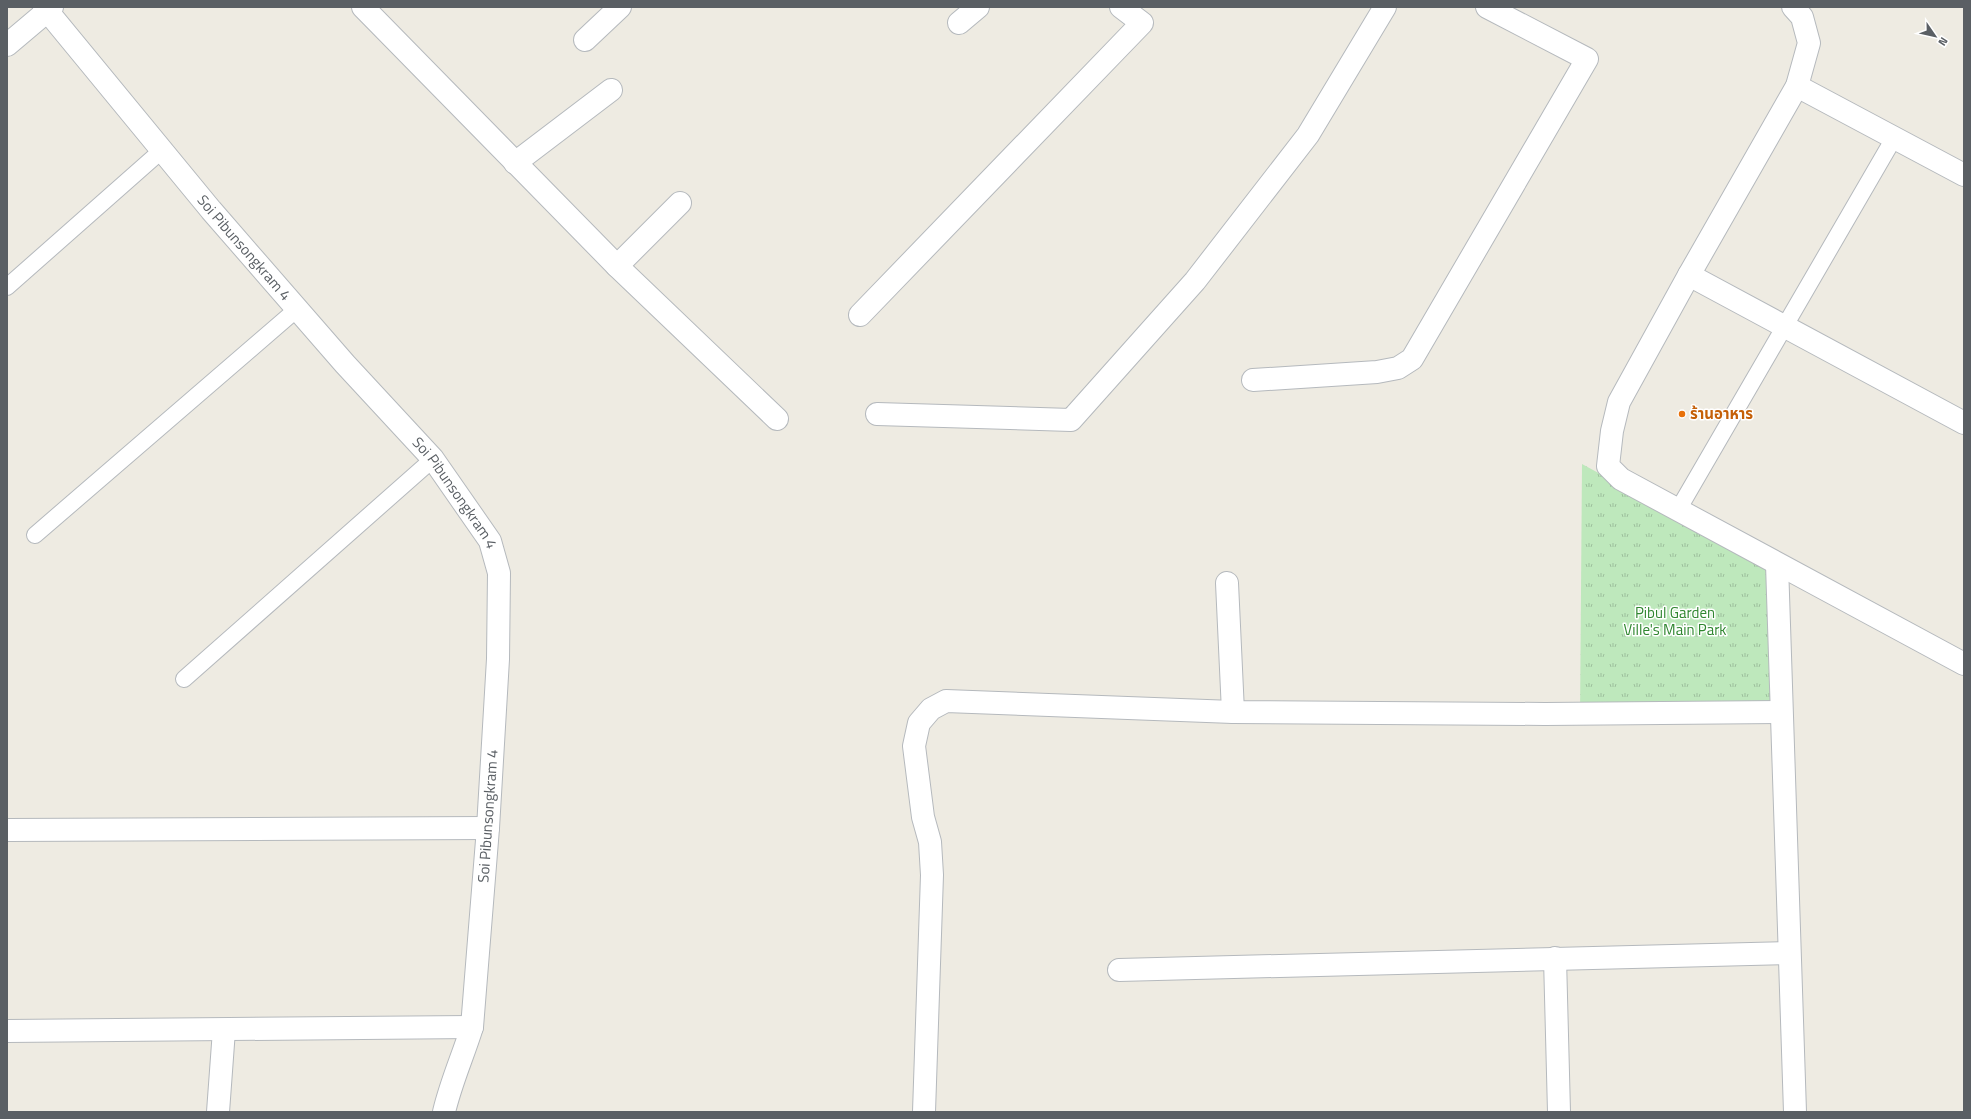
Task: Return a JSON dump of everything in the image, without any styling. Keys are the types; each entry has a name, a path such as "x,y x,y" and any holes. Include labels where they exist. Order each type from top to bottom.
{"street":[{"path":"363,7 617,266 777,419"},
{"path":"585,40 620,7"},
{"path":"959,23 978,7"},
{"path":"860,315 1142,23 1121,7"},
{"path":"876,414 1072,420 1195,281 1308,135 1385,7"},
{"path":"1253,380 1377,372 1398,368 1412,359 1587,59 1487,7"},
{"path":"1793,7 1802,17 1809,43 1797,86 1689,275 1619,402 1612,431 1608,466 1621,479 1964,664"},
{"path":"7,45 48,8"},
{"name":"Soi Pibunsongkram 4","path":"48,8 161,151 345,364 434,459 490,541 499,573 498,659 488,828 472,1027 463,1056 451,1082 444,1112"},
{"path":"1797,86 1964,175"},
{"path":"515,163 611,90"},
{"path":"617,266 680,204"},
{"path":"1689,275 1784,328 1964,423"},
{"path":"1777,564 1795,1112"},
{"path":"1227,583 1233,712"},
{"path":"924,1112 932,875 930,842 923,817 914,746 919,723 931,710 946,701 1233,712 1545,714 1781,712"},
{"path":"7,830 488,828"},
{"path":"1119,970 1789,953"},
{"path":"1555,958 1559,1112"},
{"path":"7,1031 472,1027"},
{"path":"218,1112 224,1030"}],"lane":[{"path":"1678,510 1894,138"},
{"path":"7,287 161,151"},
{"path":"35,535 297,309"},
{"path":"184,679 434,459"}],"green space":[{"name":"Pibul Garden Ville's Main Park","path":"1582,464 1770,566 1772,712 1580,719"}],"place":[{"name":"ร้านอาหาร","path":"1682,414"}]}
